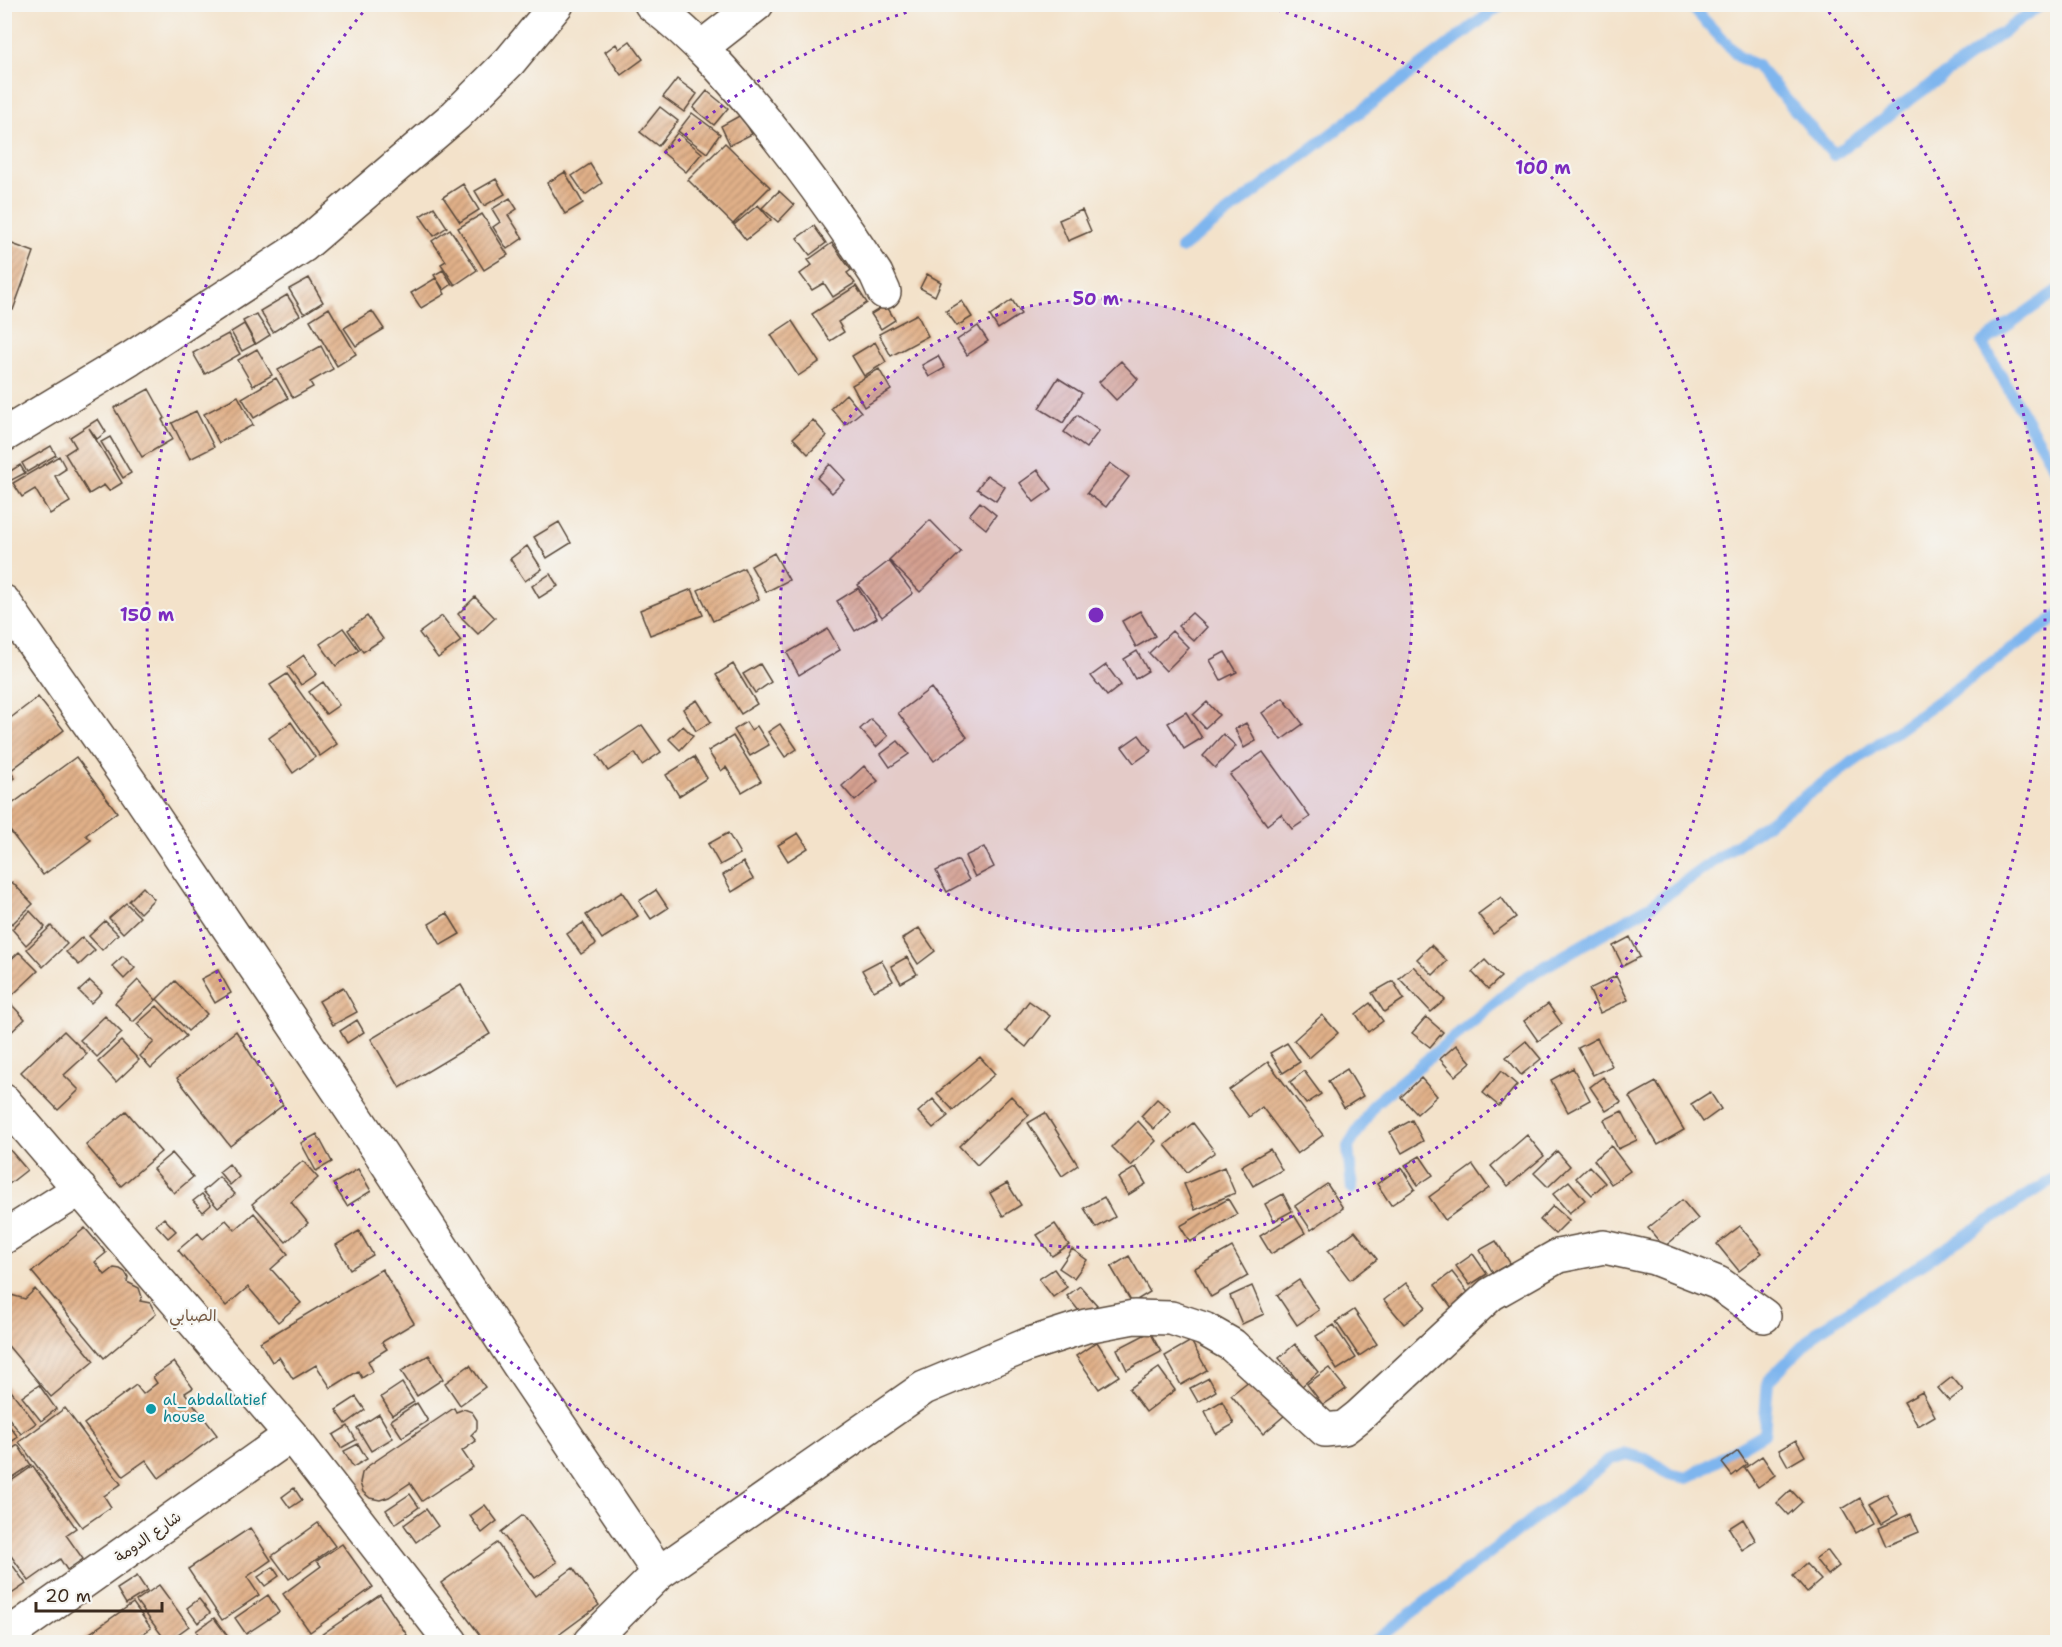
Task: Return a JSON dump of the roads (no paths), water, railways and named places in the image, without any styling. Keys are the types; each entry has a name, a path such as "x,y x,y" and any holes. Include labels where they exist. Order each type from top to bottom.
{"street":[{"path":"4,435 130,359 303,246 456,115 510,61 557,4"},
{"path":"651,4 702,47 734,82 806,171 876,274 884,292"},
{"path":"702,47 757,4"},
{"path":"4,602 137,792 355,1115 518,1364 659,1573"},
{"path":"4,1101 291,1435 451,1642"},
{"path":"4,1237 80,1189"},
{"path":"590,1642 659,1573 924,1388 1027,1345 1086,1326 1134,1317 1171,1318 1204,1329 1232,1345 1325,1430 1344,1428 1358,1417 1491,1293 1558,1256 1604,1247 1654,1258 1718,1283 1764,1316"},
{"name":"شارع الدومة","path":"4,1638 291,1435"}],"waterway":[{"path":"1181,248 1502,4"},
{"path":"1689,4 1739,57 1757,66 1834,155 2042,4"},
{"path":"2058,290 1982,343 2058,474"},
{"path":"1352,1189 1348,1147 1375,1103 1525,978 1652,905 2058,616"},
{"path":"1374,1642 1611,1459 1627,1454 1649,1460 1669,1474 1687,1478 1764,1433 1768,1381 1819,1330 2058,1176"}],"place":[{"name":"al_abdallatief house","path":"151,1409"}],"district":[{"name":"الصبابي","path":"193,1315"}]}
